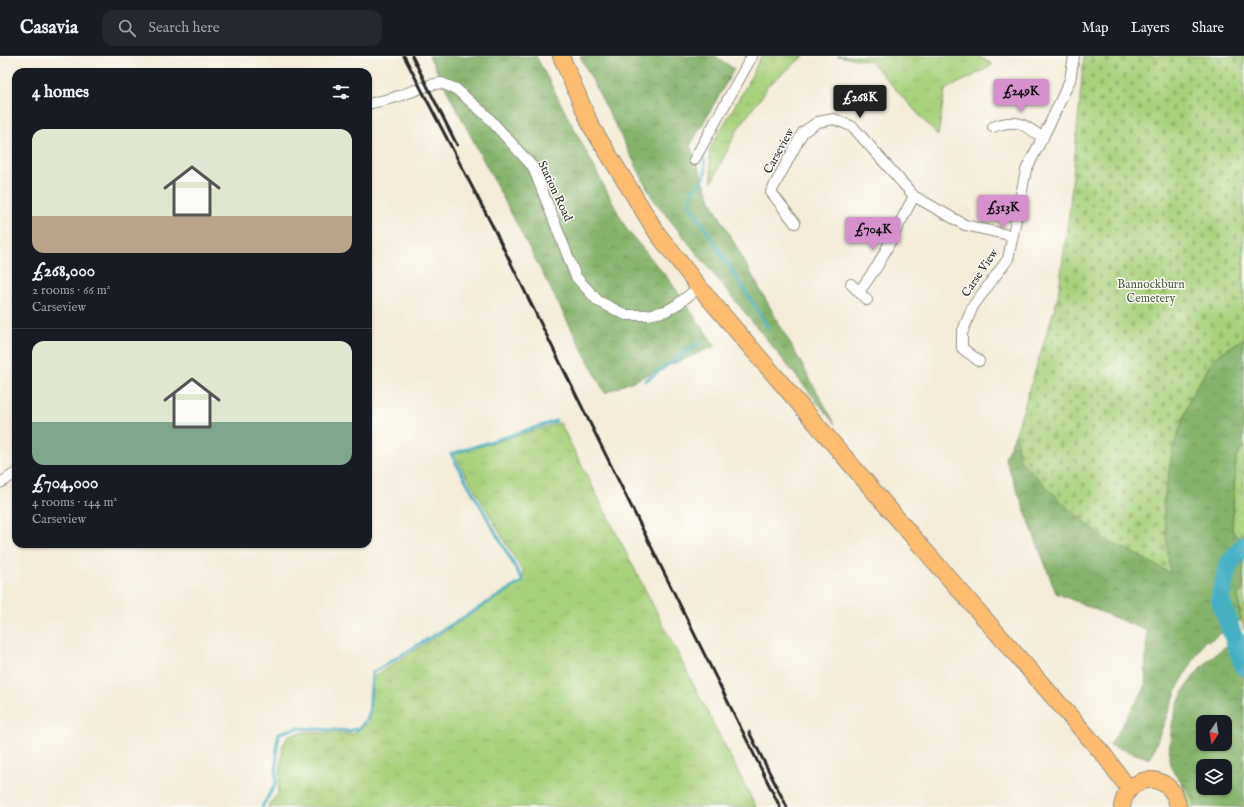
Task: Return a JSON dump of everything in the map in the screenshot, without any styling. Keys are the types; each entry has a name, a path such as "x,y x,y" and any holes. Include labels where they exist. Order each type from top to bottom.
{"main road":[{"path":"561,56 591,126 657,233 699,287 920,545 1104,755 1129,789"},
{"path":"1104,755 1145,780"},
{"path":"1122,807 1124,797 1129,789 1145,780 1157,780 1165,784 1174,794 1178,807"}],"street":[{"path":"694,160 752,56"},
{"name":"Carse View","path":"979,361 962,348 962,333 973,306 1008,259 1026,170 1043,138 1070,80 1074,56"},
{"name":"Station Road","path":"372,103 441,83 456,89 461,93 487,116 533,167 576,277 598,301 626,315 648,315 666,311 678,304 699,287"},
{"name":"Carseview","path":"795,223 771,192 803,132 818,122 834,119 853,127 914,196 965,225 1013,236"},
{"path":"993,127 1005,122 1024,124 1043,138"},
{"path":"859,292 878,265 914,196"},
{"path":"851,284 867,300"},
{"path":"0,483 12,476"}],"green space":[{"path":"429,56 536,56 627,230 670,281 715,346 605,393"},
{"path":"580,56 715,56 734,69 690,146 713,205 835,424 653,199"},
{"path":"761,56 804,56 767,86 765,92 737,130 712,182 709,150 748,83"},
{"path":"837,56 978,56 992,64 990,67 945,90 938,136 870,61"},
{"name":"Bannockburn Cemetery","path":"1084,56 1244,56 1244,338 1214,358 1191,396 1173,448 1163,505 1170,573 1130,551 1108,542 1065,505 1019,459 1016,433 1058,297 1070,206"},
{"path":"1244,338 1244,446 1236,457 1232,530 1237,538 1244,532 1244,584 1242,591 1238,594 1241,620 1209,641 1205,640 1178,687 1150,759 1110,745 1145,688 1147,631 1056,593 1005,458 1016,433 1019,459 1108,542 1130,551 1170,573 1163,505 1173,448 1191,396 1214,358"},
{"path":"560,423 756,807 267,807 278,794 283,745 289,735 306,732 353,734 368,723 373,677 522,582 524,574 454,454"},
{"path":"1244,446 1244,532 1237,538 1232,530 1236,457"},
{"path":"1244,584 1244,630 1241,620 1238,594 1242,591"},
{"path":"1244,634 1244,807 1196,807 1190,791 1170,766 1169,756 1172,723 1177,707 1192,678 1215,655"},
{"path":"1182,783 1195,801 1196,807 1187,807"}],"waterway":[{"path":"704,159 704,177 697,187 692,190 690,205 768,327"},
{"path":"645,381 701,342"},
{"path":"262,807 276,783 277,745 279,733 297,728 349,731 360,728 369,715 372,673 523,581 451,454 556,421"},
{"path":"1244,545 1228,565 1220,599 1244,667"}],"railway":[{"path":"404,56 493,227 780,807"},
{"path":"412,56 457,145"},
{"path":"749,732 787,807"}]}
